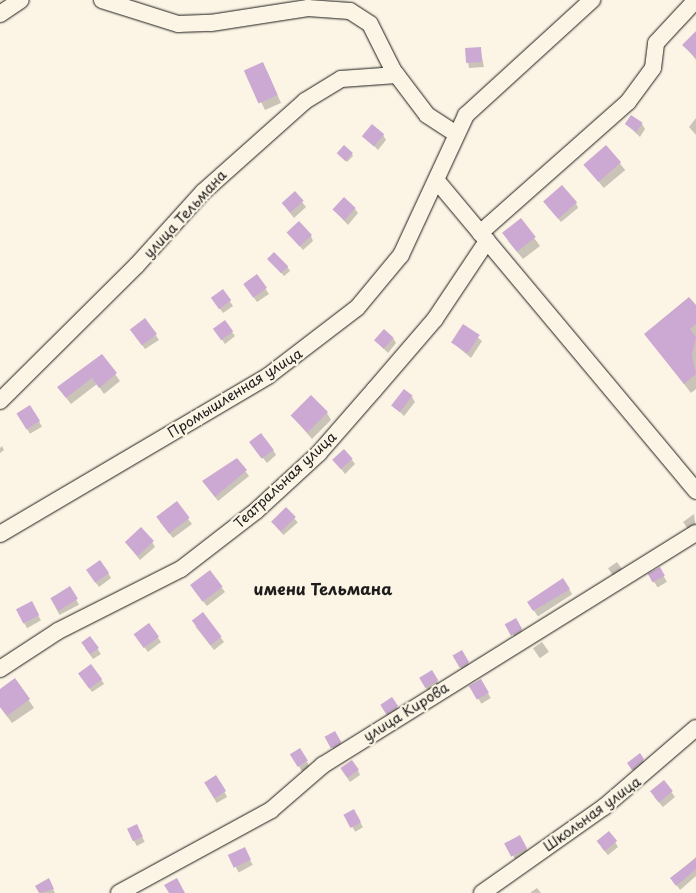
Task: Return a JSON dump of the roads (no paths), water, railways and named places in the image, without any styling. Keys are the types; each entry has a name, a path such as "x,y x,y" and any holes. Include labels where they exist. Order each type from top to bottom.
{"street":[{"path":"0,14 21,0"},
{"path":"102,0 178,24 211,23 308,8 350,11 370,24 397,76 426,115 454,133"},
{"name":"Промышленная улица","path":"0,534 268,376 313,344 382,282 438,181 454,133 490,90 592,0"},
{"name":"Театральная улица","path":"0,669 58,631 181,569 256,511 319,452 435,319 484,237 628,102 653,68 656,43 696,0"},
{"name":"улица Тельмана","path":"0,401 124,278 203,192 305,101 340,79 397,76"},
{"path":"438,181 696,491"},
{"name":"улица Кирова","path":"119,893 271,810 323,765 696,534"},
{"name":"Школьная улица","path":"482,893 604,807 696,728"}],"district":[{"name":"имени Тельмана","path":"323,588"}]}
